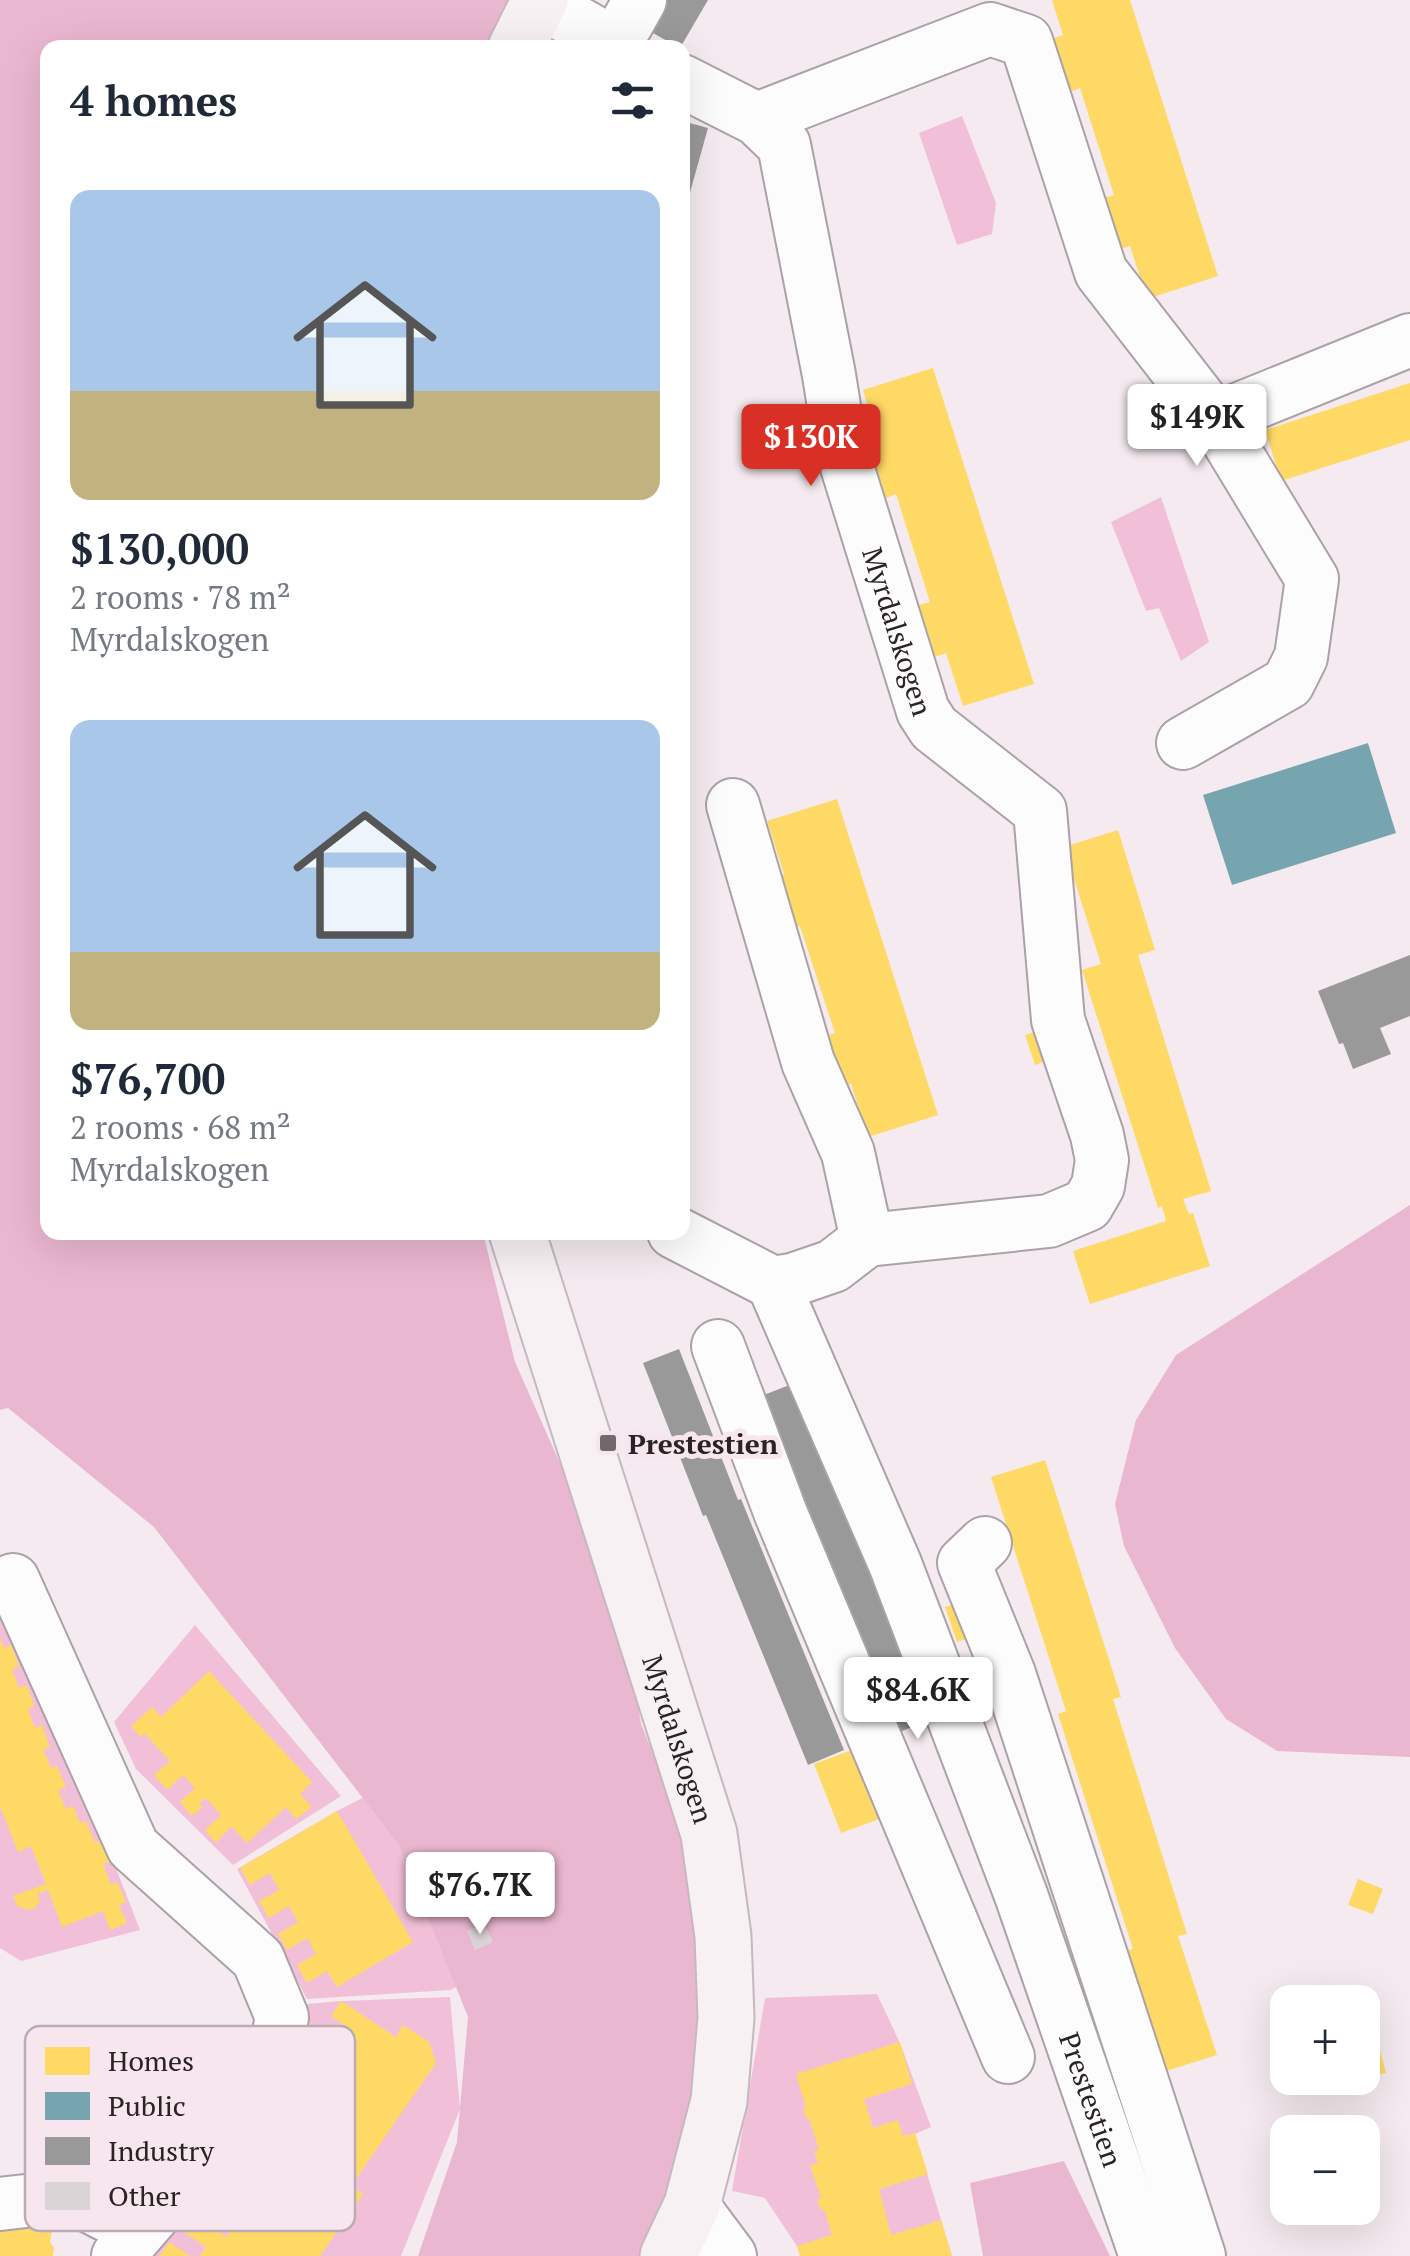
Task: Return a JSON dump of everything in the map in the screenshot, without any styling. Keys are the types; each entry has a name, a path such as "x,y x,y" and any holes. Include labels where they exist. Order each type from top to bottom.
{"main road":[{"path":"520,40 540,0"},
{"name":"Myrdalskogen","path":"520,1240 709,1834 724,1936 726,2018 719,2101 692,2205 668,2256"}],"street":[{"path":"540,0 629,24"},
{"path":"756,118 990,29 1026,41 1101,272 1215,418 1312,579 1301,657 1288,683 1183,743"},
{"name":"Myrdalskogen","path":"690,85 756,118 784,144 840,444 923,711 934,728 1040,811 1058,1020 1102,1160 1098,1186 1087,1205 1049,1220 866,1240"},
{"path":"1215,418 1410,340"},
{"path":"690,1240 773,1283 832,1266 866,1240 848,1154 808,1062 733,805"},
{"name":"Prestestien","path":"773,1283 885,1541 1020,1895 1146,2256"},
{"path":"718,1346 782,1514 1008,2056"},
{"path":"885,1541 926,1542 975,1553 1009,1674 1198,2256"},
{"path":"13,1580 133,1847 258,1959 282,2017 280,2026"},
{"path":"925,1860 994,1827"},
{"path":"0,2204 25,2201"},
{"path":"692,2205 730,2256"}],"shaded area":[{"path":"0,0 558,0 533,40 40,40 40,1240 485,1240 515,1362 622,1603 641,1724 715,1907 675,2256 418,2256 457,2142 468,2017 399,1845 154,1527 8,1408 0,1410"},
{"path":"962,116 996,203 992,234 957,245 919,133"},
{"path":"1161,497 1209,642 1181,661 1159,608 1146,611 1111,522"},
{"path":"1410,1205 1410,1757 1277,1751 1226,1719 1175,1648 1124,1546 1115,1504 1136,1420 1176,1355"},
{"path":"0,1563 140,1930 21,1961 0,1948"},
{"path":"195,1625 341,1796 233,1865 136,1769 114,1722"},
{"path":"409,1774 506,1961 450,1990 307,1999 237,1869"},
{"path":"877,1994 931,2127 915,2134 952,2256 800,2256 765,2198 732,2191 765,1998"},
{"path":"450,1997 460,2109 401,2256 141,2256 161,2231 355,2231 355,2026 300,2026 307,2004"},
{"path":"1064,2161 1110,2256 983,2256 970,2183"}],"building: Homes":[{"path":"1052,0 1130,0 1218,276 1147,299 1130,246 1107,253 1104,198 1114,195 1080,88 1069,92 1040,43 1063,35"},
{"path":"933,368 1034,684 963,706 946,653 922,661 917,643 930,639 919,605 930,602 896,494 886,498 875,463 861,468 856,450 879,443 863,390"},
{"path":"1410,383 1410,440 1281,481 1265,430"},
{"path":"837,799 938,1115 868,1137 851,1084 827,1092 824,1037 835,1033 800,926 790,929 760,882 784,874 767,821"},
{"path":"1118,830 1155,950 1138,955 1211,1191 1183,1199 1189,1214 1193,1213 1210,1266 1090,1304 1073,1251 1166,1221 1162,1206 1158,1208 1082,970 1101,964 1064,847"},
{"path":"1050,1027 1060,1056 1035,1065 1025,1035"},
{"path":"1045,1460 1121,1697 1113,1699 1187,1934 1178,1936 1217,2055 1163,2072 1124,1951 1133,1949 1058,1714 1066,1711 991,1477"},
{"path":"971,1599 982,1634 957,1642 945,1607"},
{"path":"0,1638 4,1648 11,1645 19,1666 12,1669 19,1688 27,1685 34,1706 28,1709 35,1728 42,1725 50,1747 43,1749 51,1768 57,1766 66,1787 58,1790 66,1809 73,1806 80,1823 86,1821 95,1843 102,1841 123,1856 103,1864 111,1885 117,1882 126,1902 119,1905 127,1923 110,1930 103,1911 62,1927 48,1890 37,1894 40,1902 32,1910 18,1907 13,1896 46,1884 31,1846 18,1852 0,1806"},
{"path":"209,1671 312,1782 300,1794 312,1807 296,1819 286,1807 247,1843 231,1826 216,1843 205,1830 221,1815 206,1798 199,1803 203,1807 192,1816 180,1802 195,1788 183,1775 167,1790 154,1775 170,1761 144,1733 141,1737 131,1726 152,1707 161,1717"},
{"path":"852,1750 879,1819 841,1833 814,1764"},
{"path":"337,1811 413,1942 337,1987 327,1971 307,1983 297,1965 316,1954 307,1938 287,1950 278,1934 298,1922 289,1906 269,1918 259,1901 279,1890 270,1873 250,1885 240,1868"},
{"path":"1358,1879 1383,1889 1373,1914 1348,1905"},
{"path":"341,2001 396,2037 403,2025 429,2042 436,2063 355,2180 355,2026 346,2026 331,2016"},
{"path":"900,2042 912,2084 864,2099 873,2128 898,2120 903,2136 915,2133 928,2174 879,2189 891,2235 941,2220 952,2256 800,2256 797,2246 832,2235 817,2199 821,2198 810,2165 818,2163 814,2151 819,2150 809,2118 806,2119 796,2074"},
{"path":"1380,2050 1386,2073 1380,2074"},
{"path":"355,2189 363,2194 355,2206"},
{"path":"0,2215 25,2217 25,2231 52,2231 53,2256 0,2256"},
{"path":"217,2231 226,2237 230,2231 337,2231 320,2256 200,2256 206,2247 184,2232"},
{"path":"169,2242 190,2256 160,2256"}],"building: Public":[{"path":"1368,743 1396,833 1232,885 1203,795"}],"building: Industry":[{"path":"658,0 708,0 685,40 666,40 642,27"},
{"path":"690,123 708,128 690,192"},
{"path":"1410,955 1410,1016 1380,1028 1391,1054 1353,1069 1318,991"},
{"path":"679,1349 844,1750 808,1765 643,1363"},
{"path":"797,1382 929,1720 890,1736 759,1397"}],"building: Other":[{"path":"484,1923 493,1942 475,1950 467,1931"}],"place":[{"name":"Prestestien","path":"608,1443"}]}
